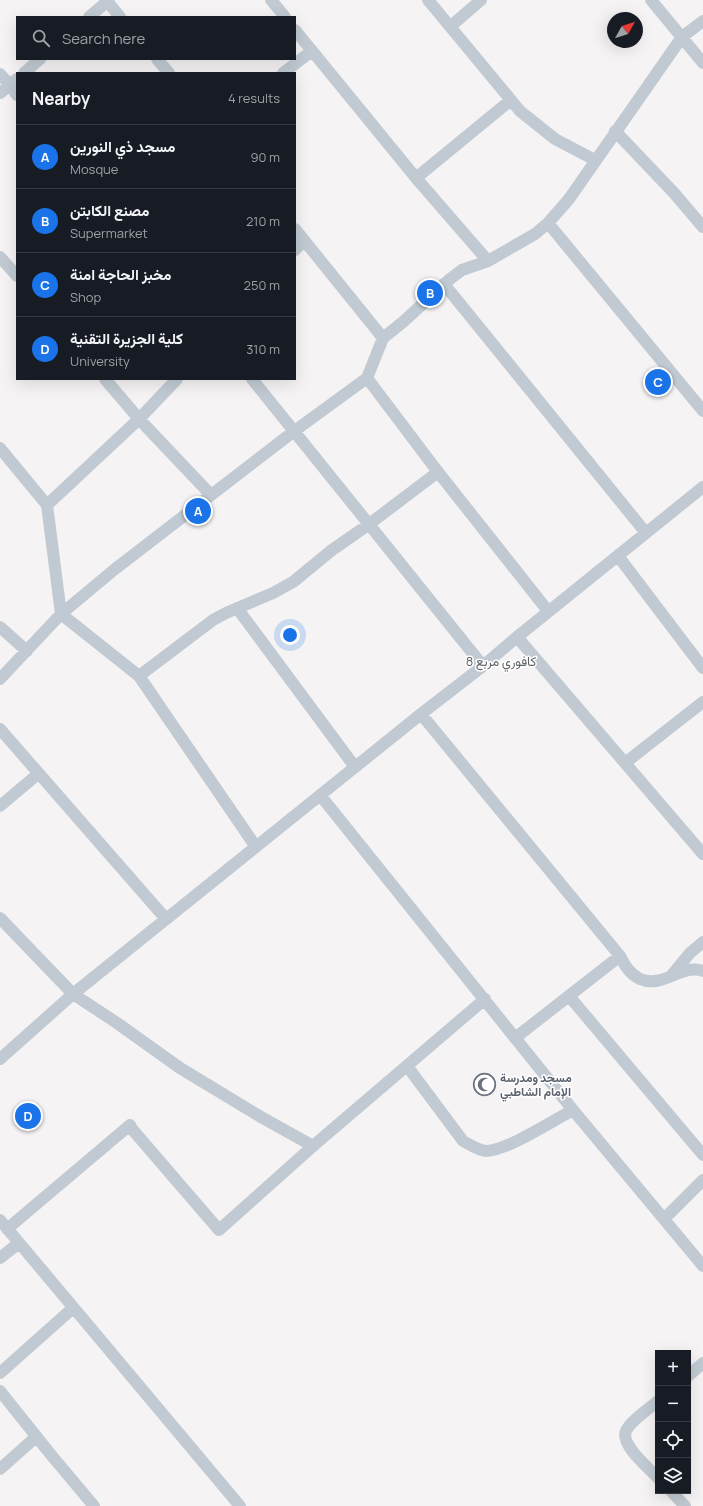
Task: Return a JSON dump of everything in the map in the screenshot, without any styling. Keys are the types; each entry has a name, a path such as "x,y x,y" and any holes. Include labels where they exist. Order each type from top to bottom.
{"street":[{"path":"271,0 284,16"},
{"path":"428,0 520,111 555,139 595,160"},
{"path":"451,26 481,0"},
{"path":"651,0 703,63"},
{"path":"90,16 108,1 119,16"},
{"path":"0,678 61,614 115,569 293,432 366,378 383,338 403,322 444,284 462,270 488,261 535,234 548,224 569,199 682,37 703,21"},
{"path":"296,31 416,178 488,261"},
{"path":"284,72 312,51"},
{"path":"25,72 39,60"},
{"path":"157,60 168,72"},
{"path":"0,74 15,86 0,94"},
{"path":"416,178 511,100"},
{"path":"615,131 674,192 703,227"},
{"path":"548,224 703,411"},
{"path":"296,230 383,338"},
{"path":"296,249 304,240"},
{"path":"0,256 16,275"},
{"path":"444,284 646,533"},
{"path":"366,378 548,611"},
{"path":"106,380 139,419 211,495"},
{"path":"47,506 139,419 176,380"},
{"path":"253,380 293,432 483,666"},
{"path":"0,448 47,506 61,614 139,676 256,847"},
{"path":"139,676 214,620 237,608 273,593 293,582 332,550 368,525 438,472"},
{"path":"0,1058 73,994 420,714 483,666 548,611 703,487"},
{"path":"618,556 703,668"},
{"path":"237,608 354,767"},
{"path":"0,627 27,651"},
{"path":"517,637 703,854"},
{"path":"625,763 703,702"},
{"path":"420,714 620,956 626,968 634,975 650,982 659,981 692,969 703,971"},
{"path":"0,729 166,919"},
{"path":"0,806 38,774"},
{"path":"320,795 573,1110 703,1266"},
{"path":"0,918 73,994 180,1068 261,1117 314,1146"},
{"path":"670,977 690,953 703,942"},
{"path":"516,1038 620,956"},
{"path":"569,996 703,1155"},
{"path":"240,1506 3,1225 130,1125 171,1176 218,1230 406,1066 485,1000"},
{"path":"406,1066 463,1141 476,1149 486,1151 498,1148 522,1138 573,1110"},
{"path":"664,1219 703,1180"},
{"path":"0,1258 19,1243"},
{"path":"0,1373 73,1308"},
{"path":"691,1373 703,1363"},
{"path":"0,1391 36,1437 94,1506"},
{"path":"655,1404 625,1431 625,1439 628,1446 655,1475"},
{"path":"0,1469 36,1437"},
{"path":"674,1494 685,1506"}],"place":[{"name":"مصنع الكابتن","path":"430,293"},
{"name":"مخبز الحاجة امنة","path":"658,382"},
{"name":"مسجد ذي النورين","path":"198,511"},
{"name":"مسجد ومدرسة الإمام الشاطبي","path":"484,1084"},
{"name":"كلية الجزيرة التقنية","path":"28,1116"}],"district":[{"name":"كافوري مربع 8","path":"501,661"}]}
